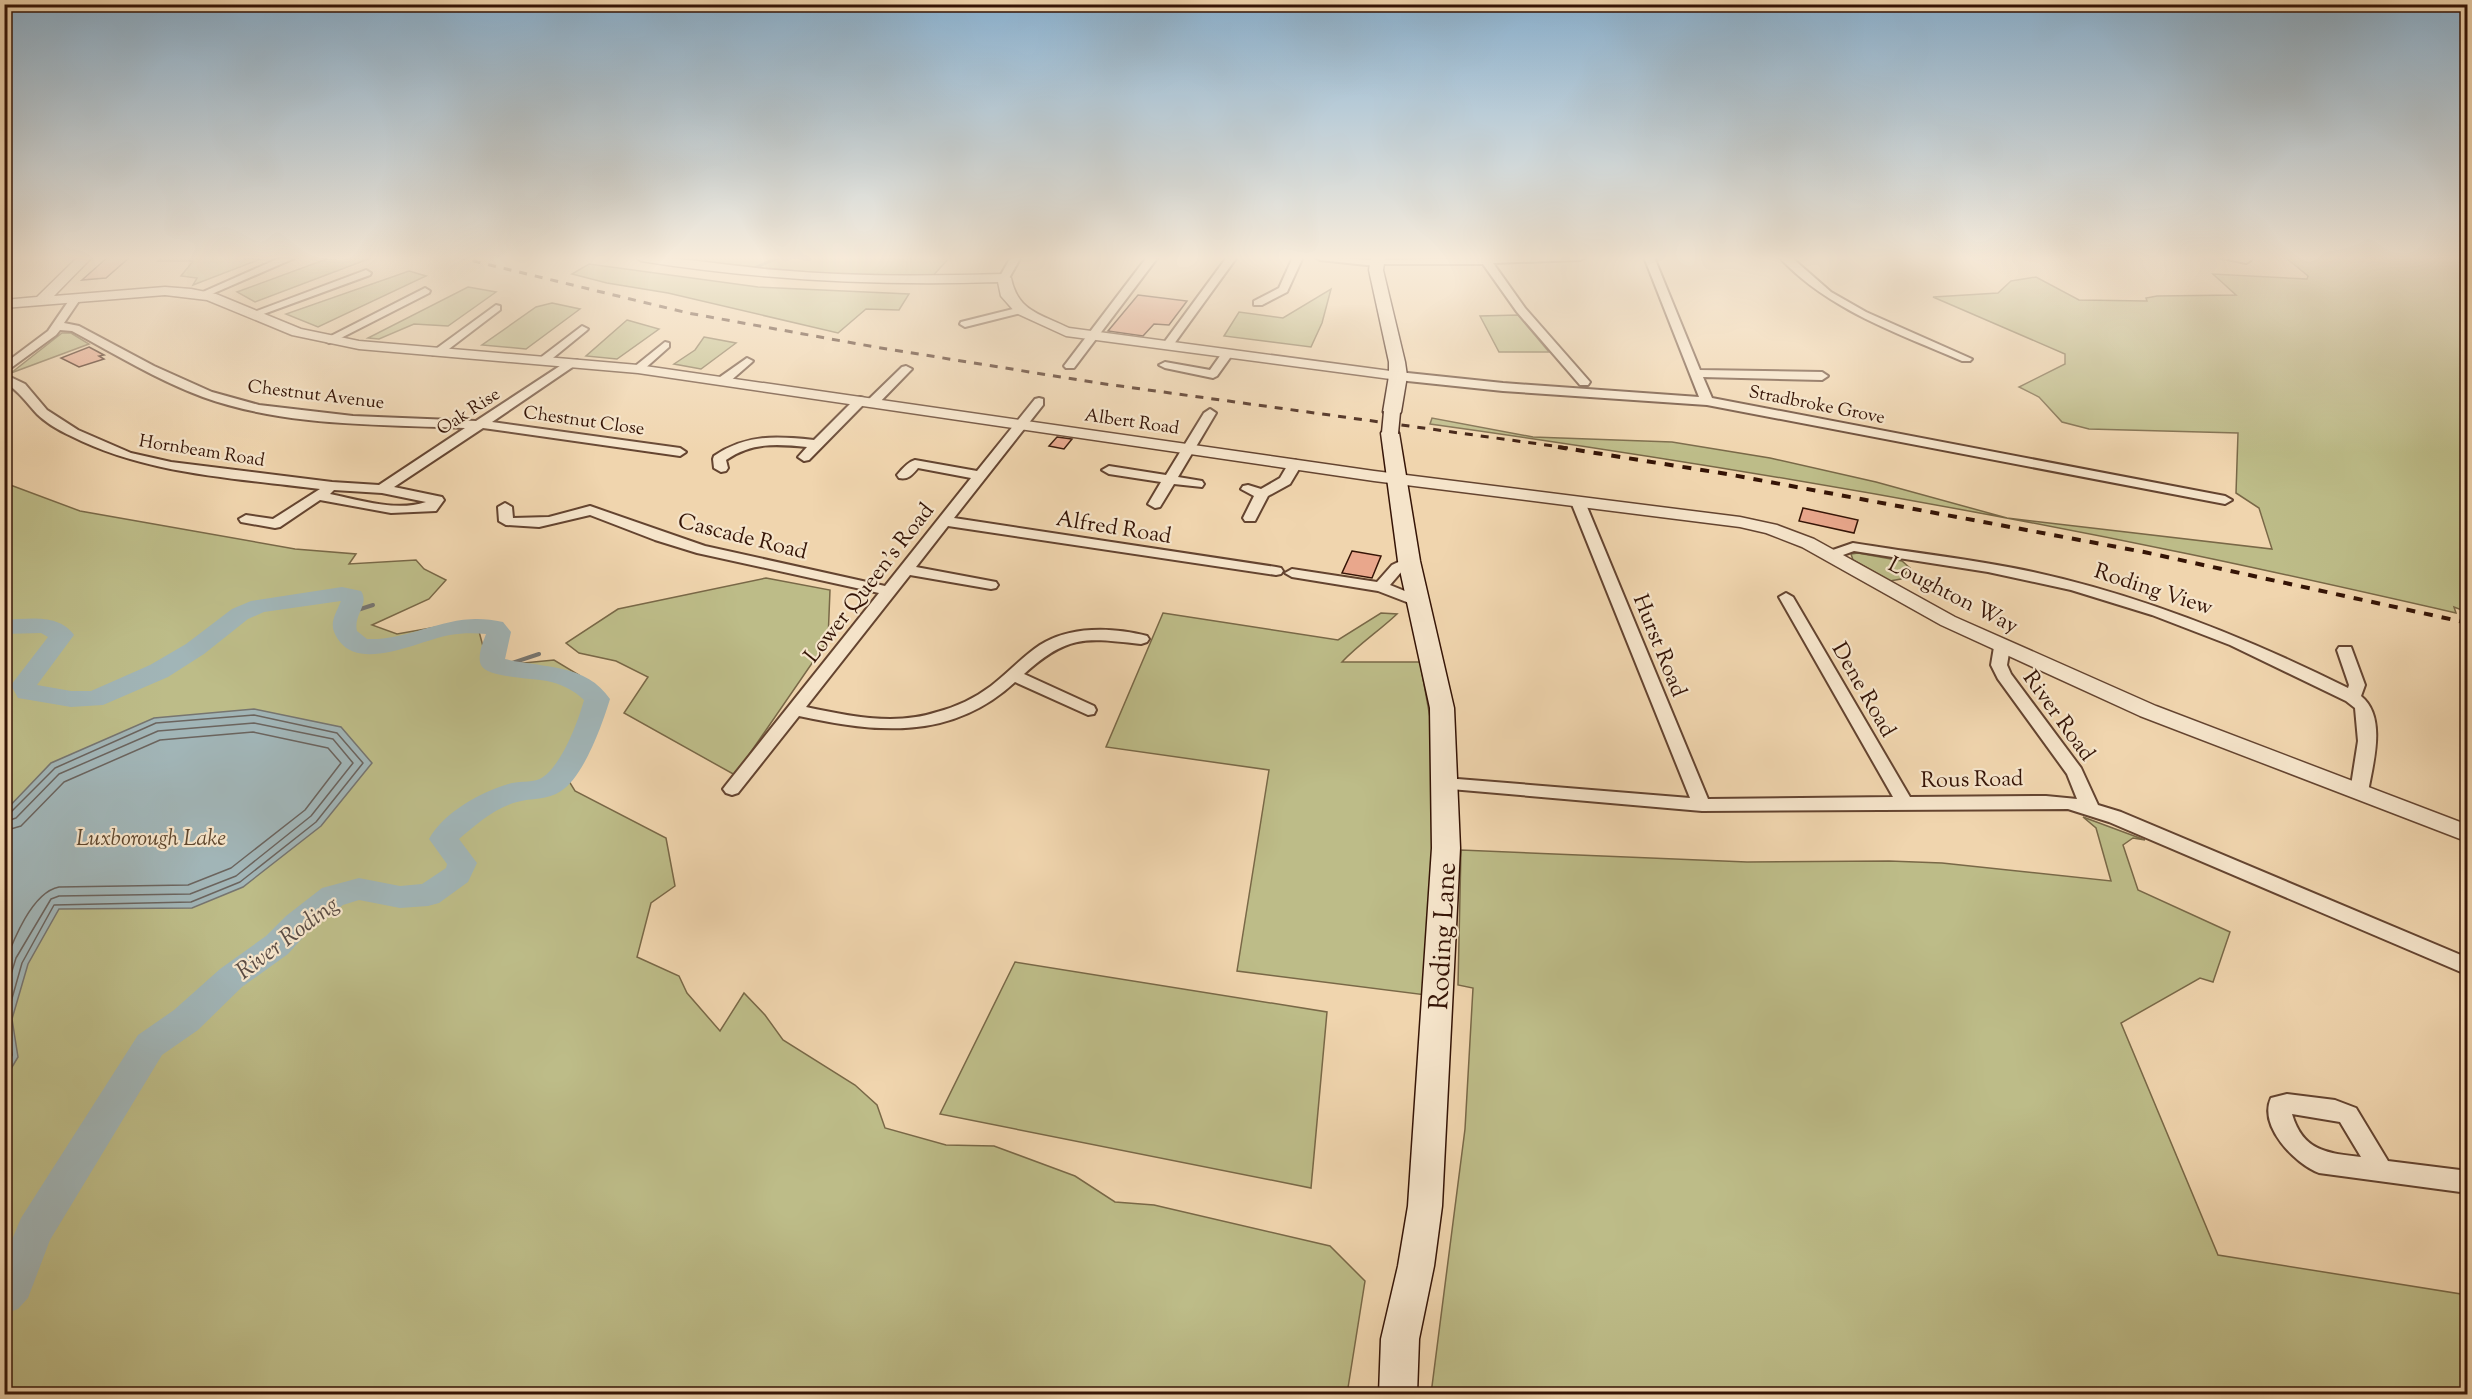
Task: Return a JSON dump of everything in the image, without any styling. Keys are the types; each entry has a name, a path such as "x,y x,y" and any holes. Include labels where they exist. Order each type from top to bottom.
{"main road":[{"name":"Roding Lane","path":"1388,322 1398,376 1390,433 1409,561 1442,708 1445,784 1444,907 1422,1227 1400,1339 1398,1395"}],"street":[{"name":"Hornbeam Road","path":"60,322 6,370 43,413 74,433 127,456 171,466 332,486 382,489 437,500 431,507 411,511 319,496"},
{"name":"Albert Road","path":"274,322 297,332 329,340 376,347 573,362 724,380 1398,480"},
{"path":"329,340 364,322"},
{"path":"436,353 477,322"},
{"path":"965,324 972,322"},
{"path":"1046,322 1066,332 1398,376"},
{"path":"1071,364 1102,322"},
{"path":"1167,346 1184,322"},
{"path":"1532,322 1584,382"},
{"path":"1675,322 1707,401"},
{"path":"1881,322 1966,359"},
{"name":"Chestnut Avenue","path":"58,326 75,328 176,382 228,401 298,414 481,425"},
{"path":"544,360 582,329"},
{"path":"638,369 665,345"},
{"path":"1165,365 1213,374 1226,355"},
{"path":"724,380 747,361"},
{"name":"Oak Rise","path":"382,489 573,362"},
{"path":"804,457 906,369"},
{"path":"1696,373 1822,376"},
{"name":"Stradbroke Grove","path":"1398,376 1503,387 1707,401 2225,500"},
{"name":"Lower Queen's Road","path":"732,789 1039,402"},
{"path":"1155,504 1208,415 1191,415"},
{"name":"Chestnut Close","path":"481,425 680,452"},
{"path":"721,468 720,459 730,451 762,439 817,444"},
{"path":"904,475 926,451"},
{"path":"915,464 980,476"},
{"path":"1250,518 1262,494 1285,481 1295,464"},
{"path":"1109,470 1197,484"},
{"name":"Loughton Way","path":"1398,480 1740,522 1772,529 1832,555 1908,600 2002,647 2148,711 2468,834"},
{"path":"246,519 275,524 332,486"},
{"path":"1248,489 1262,494"},
{"name":"Hurst Road","path":"1578,502 1702,805"},
{"name":"Cascade Road","path":"505,507 506,521 531,524 559,521 590,510 660,537 702,549 890,591"},
{"name":"Alfred Road","path":"945,521 1276,571"},
{"name":"Roding View","path":"1832,555 1853,547 1984,567 2075,586 2179,617 2258,651 2352,697"},
{"path":"1381,587 1397,568 1409,561"},
{"path":"906,570 991,585"},
{"path":"1292,573 1381,587 1417,601"},
{"name":"Dene Road","path":"1786,597 1905,803"},
{"path":"795,710 851,722 897,725 943,716 987,696 1039,653 1068,638 1105,641 1141,639"},
{"name":"River Road","path":"2002,647 1999,665 2004,675 2075,772 2091,809"},
{"path":"2345,650 2357,685 2352,697 2364,711 2366,738 2359,792"},
{"path":"1013,675 1088,710"},
{"name":"Rous Road","path":"1445,784 1702,805 2046,802 2091,809 2115,817 2468,968"},
{"path":"2380,1169 2468,1182"}],"green space":[{"path":"306,322 328,322 318,327"},
{"path":"399,322 453,322 448,326 414,324 379,339 368,338"},
{"path":"514,322 562,322 526,349 482,345"},
{"path":"624,322 635,322 659,329 617,359 586,356"},
{"path":"792,322 850,322 838,333"},
{"path":"1233,322 1322,322 1311,347 1224,336"},
{"path":"1483,322 1524,322 1549,352 1499,352"},
{"path":"1992,322 2467,322 2467,612 2454,607 2456,613 2179,552 1899,498 1712,466 1430,424 1432,418 1533,437 1672,442 1770,458 1876,482 2007,518 2272,549 2259,508 2236,493 2238,433 2089,429 2062,422 2039,397 2019,387 2065,364 2065,354"},
{"path":"62,333 71,333 89,344 11,373"},
{"path":"704,337 736,343 701,369 674,364 695,350"},
{"path":"5,483 80,511 295,549 356,554 349,564 416,560 424,569 446,580 429,599 372,625 397,634 476,620 485,654 504,665 554,660 579,675 594,700 559,765 575,791 666,838 675,886 651,903 637,957 679,976 687,993 720,1031 744,993 765,1015 783,1040 855,1085 877,1105 885,1128 946,1145 994,1146 1075,1176 1115,1202 1154,1205 1330,1246 1365,1281 1347,1394 5,1394"},
{"path":"1858,553 1902,561 1910,568 1901,579 1890,581 1853,560 1851,554"},
{"path":"766,578 830,590 828,640 735,775 624,713 648,677 616,661 579,653 566,643 618,609"},
{"path":"1163,613 1338,640 1381,613 1397,614 1342,662 1420,662 1435,745 1435,861 1426,995 1237,971 1269,770 1106,747"},
{"path":"2083,817 2145,840 2133,838 2123,845 2138,890 2230,932 2213,982 2200,978 2121,1023 2218,1255 2467,1295 2467,1394 1431,1394 1465,1129 1473,988 1458,985 1461,850 1747,862 1942,863 2111,881 2096,828"},
{"path":"1015,962 1327,1012 1311,1188 940,1114"}],"water":[{"name":"Luxborough Lake","path":"254,709 341,727 372,763 321,826 243,887 192,908 59,909 28,964 12,1019 18,1057 5,1079 5,811 51,763 154,718"}],"building":[{"path":"1115,322 1171,322 1169,325 1154,324 1143,336 1108,331"},
{"path":"89,347 104,355 99,356 104,359 79,367 61,358"},
{"path":"1057,437 1072,439 1064,449 1049,446"},
{"path":"1803,508 1858,520 1854,533 1799,521"},
{"path":"1352,551 1381,556 1372,578 1342,573"}],"waterway":[{"name":"River Roding","path":"4,627 45,626 62,635 24,685 27,692 71,699 94,699 159,671 195,649 240,614 259,606 342,594 353,596 353,603 343,620 345,632 352,641 363,646 405,641 450,628 495,627 499,632 493,650 492,663 506,668 538,671 567,678 592,692 597,699 579,745 566,769 553,784 539,789 512,793 495,800 465,819 443,839 462,863 458,874 428,895 400,897 359,889 333,896 297,924 277,945 231,978 186,1020 150,1045 34,1231 14,1285 4,1295"},
{"path":"345,614 373,605"},
{"path":"500,667 539,654"}],"railway":[{"path":"739,322 1098,383 1568,448"},
{"path":"1558,447 1727,474 2144,552 2468,623"}]}
